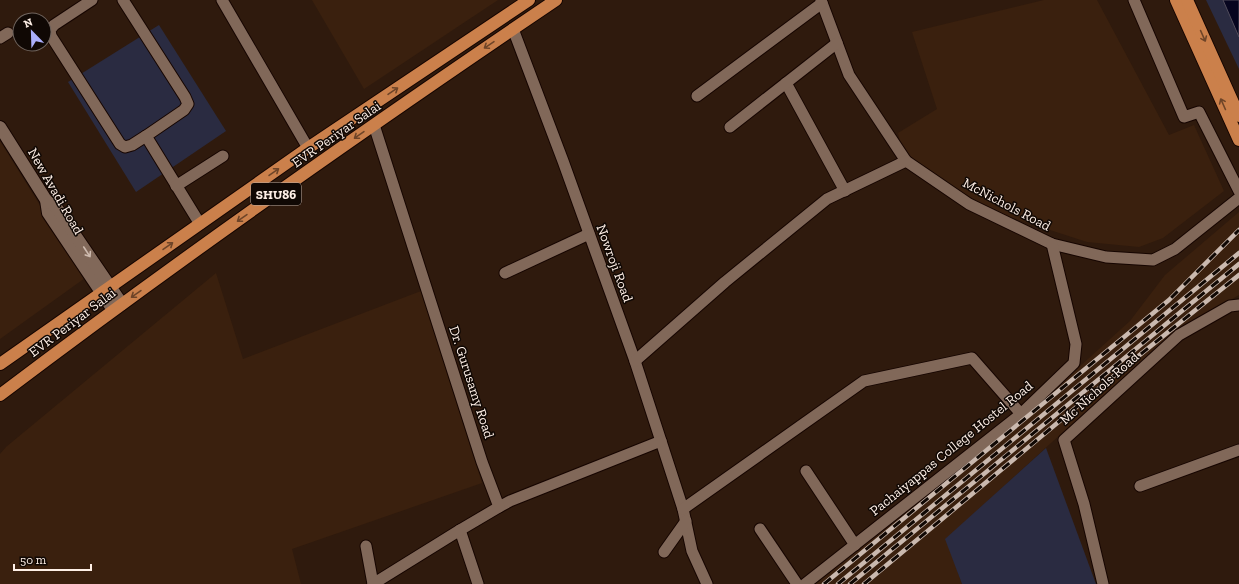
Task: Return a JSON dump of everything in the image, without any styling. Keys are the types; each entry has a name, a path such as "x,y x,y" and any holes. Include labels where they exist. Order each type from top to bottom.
{"main road":[{"name":"EVR Periyar Salai","path":"0,364 308,148 529,0"},
{"name":"EVR Periyar Salai","path":"0,395 117,307 374,125 556,0"},
{"path":"1176,0 1239,140"},
{"path":"1187,0 1239,116"},
{"name":"New Avadi Road","path":"0,127 46,200 48,213 117,307"}],"street":[{"path":"92,0 54,24 50,30 51,36 120,144 125,147 132,146 184,110 188,104 123,0"},
{"path":"222,0 308,148"},
{"path":"1134,0 1184,117 1199,112 1239,191"},
{"path":"697,96 822,2"},
{"name":"McNichols Road","path":"822,2 849,76 906,161 969,204 1052,244 1106,257 1154,260 1174,249 1239,198"},
{"name":"Nowroji Road","path":"513,30 563,161 635,361 683,508 692,551 707,584"},
{"path":"730,127 837,43"},
{"path":"786,83 845,191"},
{"name":"Dr. Gurusamy Road","path":"374,125 482,462 498,507"},
{"path":"146,136 200,224"},
{"path":"176,186 223,156"},
{"path":"635,361 731,277 827,199 906,161"},
{"path":"505,273 589,234"},
{"name":"Pachaiyappas College Hostel Road","path":"805,584 1021,414 1074,363 1076,344 1052,244"},
{"name":"Mc Nichols Road","path":"1103,584 1084,504 1064,440 1179,335 1230,306 1239,305"},
{"path":"683,508 864,381 972,358 1021,414"},
{"path":"366,546 373,584 498,507 517,498 661,441"},
{"path":"1140,486 1239,450"},
{"path":"806,471 855,544"},
{"path":"664,552 686,521"},
{"path":"760,529 797,584"},
{"path":"460,530 478,584"}],"shaded area":[{"path":"312,0 498,0 364,89"},
{"path":"1044,0 1097,0 1169,135 1194,125 1224,191 1163,238 1139,247 1087,242 1007,216 937,180 903,155 898,133 937,109 912,32"},
{"path":"1206,0 1239,0 1239,69"},
{"path":"1223,0 1239,0 1239,37"},
{"path":"159,25 226,131 136,192 68,82"},
{"path":"0,141 85,278 0,339"},
{"path":"1239,212 1239,295 1198,319 1063,432 946,539 962,584 815,584 1078,368 1130,321 1165,275"},
{"path":"216,273 243,359 421,291 482,483 292,549 301,584 0,584 0,454 6,447"},
{"path":"1046,448 1096,584 962,584 945,539"}],"railway":[{"path":"824,584 1169,300 1239,230"},
{"path":"838,584 1239,253"},
{"path":"850,584 1239,264"},
{"path":"864,584 1121,370 1239,275"}]}
